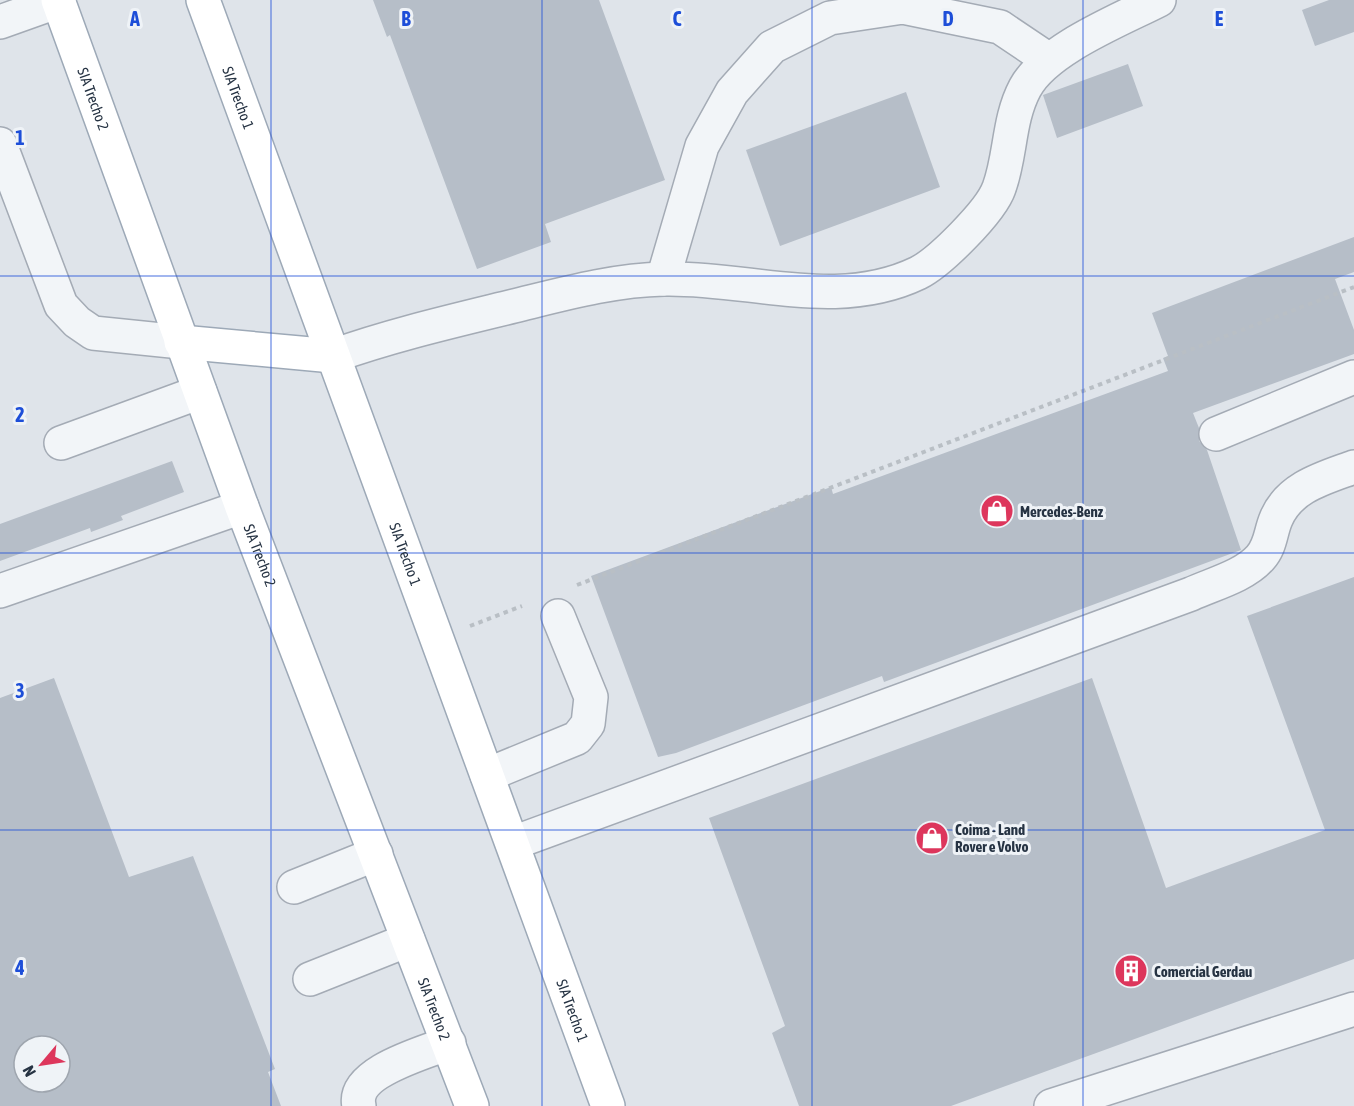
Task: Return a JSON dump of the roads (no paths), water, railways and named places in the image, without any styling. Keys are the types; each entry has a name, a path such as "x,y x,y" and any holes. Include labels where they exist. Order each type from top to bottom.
{"main road":[{"name":"SIA Trecho 2","path":"59,0 242,507 472,1106"},
{"name":"SIA Trecho 1","path":"203,0 608,1106"},
{"path":"181,342 333,356"}],"street":[{"path":"0,22 59,0"},
{"path":"333,356 389,337 596,286 663,279 778,289 856,292 918,273 947,253 999,190 1013,118 1025,87 1049,60 1160,0"},
{"path":"663,279 702,146 732,92 772,47 830,18 903,7 1000,27 1049,60"},
{"path":"0,144 61,305 76,322 93,333 181,342"},
{"path":"1216,434 1354,377"},
{"path":"61,443 200,392"},
{"path":"513,843 1191,594 1249,568 1260,558 1269,545 1276,519 1286,500 1298,490 1354,467"},
{"path":"0,591 242,507"},
{"path":"487,775 577,738 588,724 591,697 564,602"},
{"path":"294,887 376,854"},
{"path":"310,979 408,940"},
{"path":"1051,1106 1354,1009"},
{"path":"359,1106 362,1086 373,1075 449,1043"}],"place":[{"name":"Mercedes-Benz","path":"997,511"},
{"name":"Coima - Land Rover e Volvo","path":"932,838"},
{"name":"Comercial Gerdau","path":"1131,971"}]}
